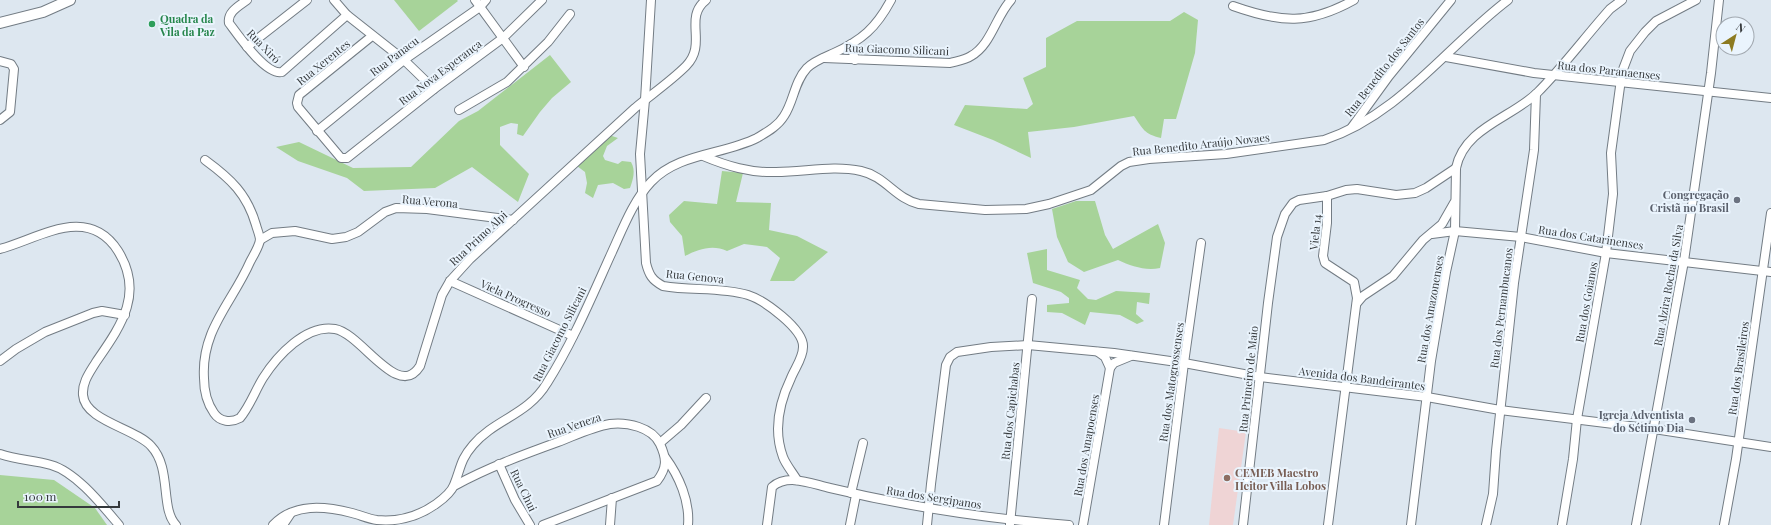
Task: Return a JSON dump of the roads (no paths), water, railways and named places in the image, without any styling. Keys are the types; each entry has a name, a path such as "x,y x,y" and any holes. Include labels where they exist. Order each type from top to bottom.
{"street":[{"path":"0,23 43,12 70,0"},
{"name":"Rua Xiró","path":"247,0 234,10 228,18 229,23 247,47 270,70 277,73 282,72 347,15"},
{"path":"247,47 307,0"},
{"path":"334,0 347,15 404,60 434,89"},
{"name":"Rua Panacu","path":"317,131 404,60 478,3 486,0"},
{"name":"Rua Nova Esperança","path":"348,158 434,89 503,38 542,0"},
{"name":"Rua Genova","path":"651,0 640,154 646,263 649,274 655,281 664,286 731,291 749,296 766,305 795,328 802,337 803,346 801,356 782,396 778,415 778,436 780,447 784,458 797,480"},
{"name":"Rua Primo Alpi","path":"260,240 248,268 213,328 205,350 203,365 204,385 209,406 218,417 229,422 235,421 245,412 264,378 275,362 292,345 306,335 322,329 336,329 347,334 389,371 400,377 409,378 416,374 420,366 438,304 450,281 470,259 645,100 686,66 693,58 697,50 695,19 700,7 706,0"},
{"path":"823,58 861,39 873,28 891,0"},
{"name":"Rua Giacomo Silicani","path":"273,525 282,516 291,512 321,507 336,509 375,520 403,519 423,512 434,506 445,497 454,486 464,457 474,443 487,432 530,405 540,395 573,336 626,221 642,193 653,180 670,168 686,160 746,143 764,134 779,122 788,109 803,72 808,66 823,58 950,63 967,58 972,56 983,45 1002,12 1011,0"},
{"path":"1234,6 1254,13 1291,20 1318,16 1354,0"},
{"name":"Rua Benedito dos Santos","path":"1350,129 1389,76 1451,0"},
{"name":"Rua Benedito Araújo Novaes","path":"703,156 723,165 744,170 775,173 833,168 862,171 879,177 907,200 913,203 969,209 1013,211 1039,207 1084,193 1096,187 1121,166 1129,162 1149,159 1226,154 1324,140 1350,129 1391,104 1446,57 1508,0"},
{"path":"1327,196 1357,188 1396,195 1406,195 1426,188 1456,168 1461,153 1471,139 1536,94 1606,13 1622,0"},
{"name":"Rua dos Goianos","path":"1562,525 1573,459 1577,419 1606,253 1613,194 1611,153 1620,83 1627,58 1645,32 1664,15 1696,0"},
{"name":"Rua Alzira Rocha da Silva","path":"1636,525 1684,262 1719,0"},
{"path":"478,3 524,67"},
{"path":"459,110 507,82 548,42 570,14"},
{"name":"Rua Xerentes","path":"348,158 344,159 338,157 298,108 296,103 299,95 372,36"},
{"path":"851,44 855,60"},
{"name":"Rua dos Paranaenses","path":"1446,57 1524,72 1620,83 1708,90 1771,98"},
{"path":"0,61 11,64 14,69 10,112 0,120"},
{"name":"Rua dos Pernambucanos","path":"1486,525 1493,494 1509,328 1534,150 1536,94"},
{"path":"205,160 226,175 242,193 252,212 260,240"},
{"name":"Rua dos Amazonenses","path":"1411,525 1443,287 1455,231 1456,168"},
{"name":"Rua Primeiro de Maio","path":"1243,525 1277,237 1285,214 1293,203 1306,198 1327,196"},
{"name":"Viela 14","path":"1327,196 1327,223 1323,256 1325,262 1354,282 1357,292 1357,303 1328,525"},
{"path":"1357,303 1362,296 1393,276 1423,240 1432,234 1446,218 1456,200"},
{"name":"Rua Verona","path":"260,240 272,233 295,231 332,239 346,237 358,232 385,212 396,208 513,220"},
{"name":"Rua dos Brasileiros","path":"1724,525 1732,488 1738,441 1767,272 1771,213"},
{"path":"0,249 55,230 81,226 104,236 115,246 124,260 128,275 129,289 125,316 87,376 83,385 83,396 86,404 93,413 143,439 151,445 158,454 162,465 169,510 173,522 176,525"},
{"name":"Rua dos Catarinenses","path":"1432,234 1455,231 1521,237 1606,253 1767,272"},
{"name":"Rua dos Matogrossenses","path":"1164,525 1184,363 1201,243"},
{"name":"Viela Progresso","path":"450,281 573,336"},
{"name":"Rua dos Capichabas","path":"1010,522 1032,298"},
{"path":"0,361 16,349 45,332 93,313 102,311 125,316"},
{"name":"Avenida dos Bandeirantes","path":"929,509 930,484 944,372 950,356 957,352 966,350 1028,345 1131,355 1260,377 1427,397 1500,410 1654,429 1771,447"},
{"path":"1097,351 1104,357 1110,368 1114,363 1131,355"},
{"name":"Rua dos Amapoenses","path":"1083,525 1110,368"},
{"path":"543,525 657,481 666,467 660,443 681,425 706,398"},
{"name":"Rua Veneza","path":"454,486 500,464 596,427 610,424 623,424 647,430 655,436 660,443"},
{"path":"850,525 863,443"},
{"path":"0,454 51,464 62,469 73,477 119,525"},
{"path":"664,456 676,471 687,506 688,525"},
{"name":"Rua Chui","path":"500,464 515,500 530,525"},
{"path":"767,525 772,487 778,482 797,480"},
{"name":"Rua dos Sergipanos","path":"797,480 854,494 929,509 1010,522 1069,525"},
{"path":"610,525 612,498"},
{"path":"927,525 929,509"},
{"path":"283,525 291,512"}],"place":[{"name":"Quadra da Vila da Paz","path":"152,24"},
{"name":"Congregação Cristã no Brasil","path":"1737,200"},
{"name":"Igreja Adventista do Sétimo Dia","path":"1692,420"},
{"name":"CEMEB Maestro Heitor Villa Lobos","path":"1227,478"}]}
